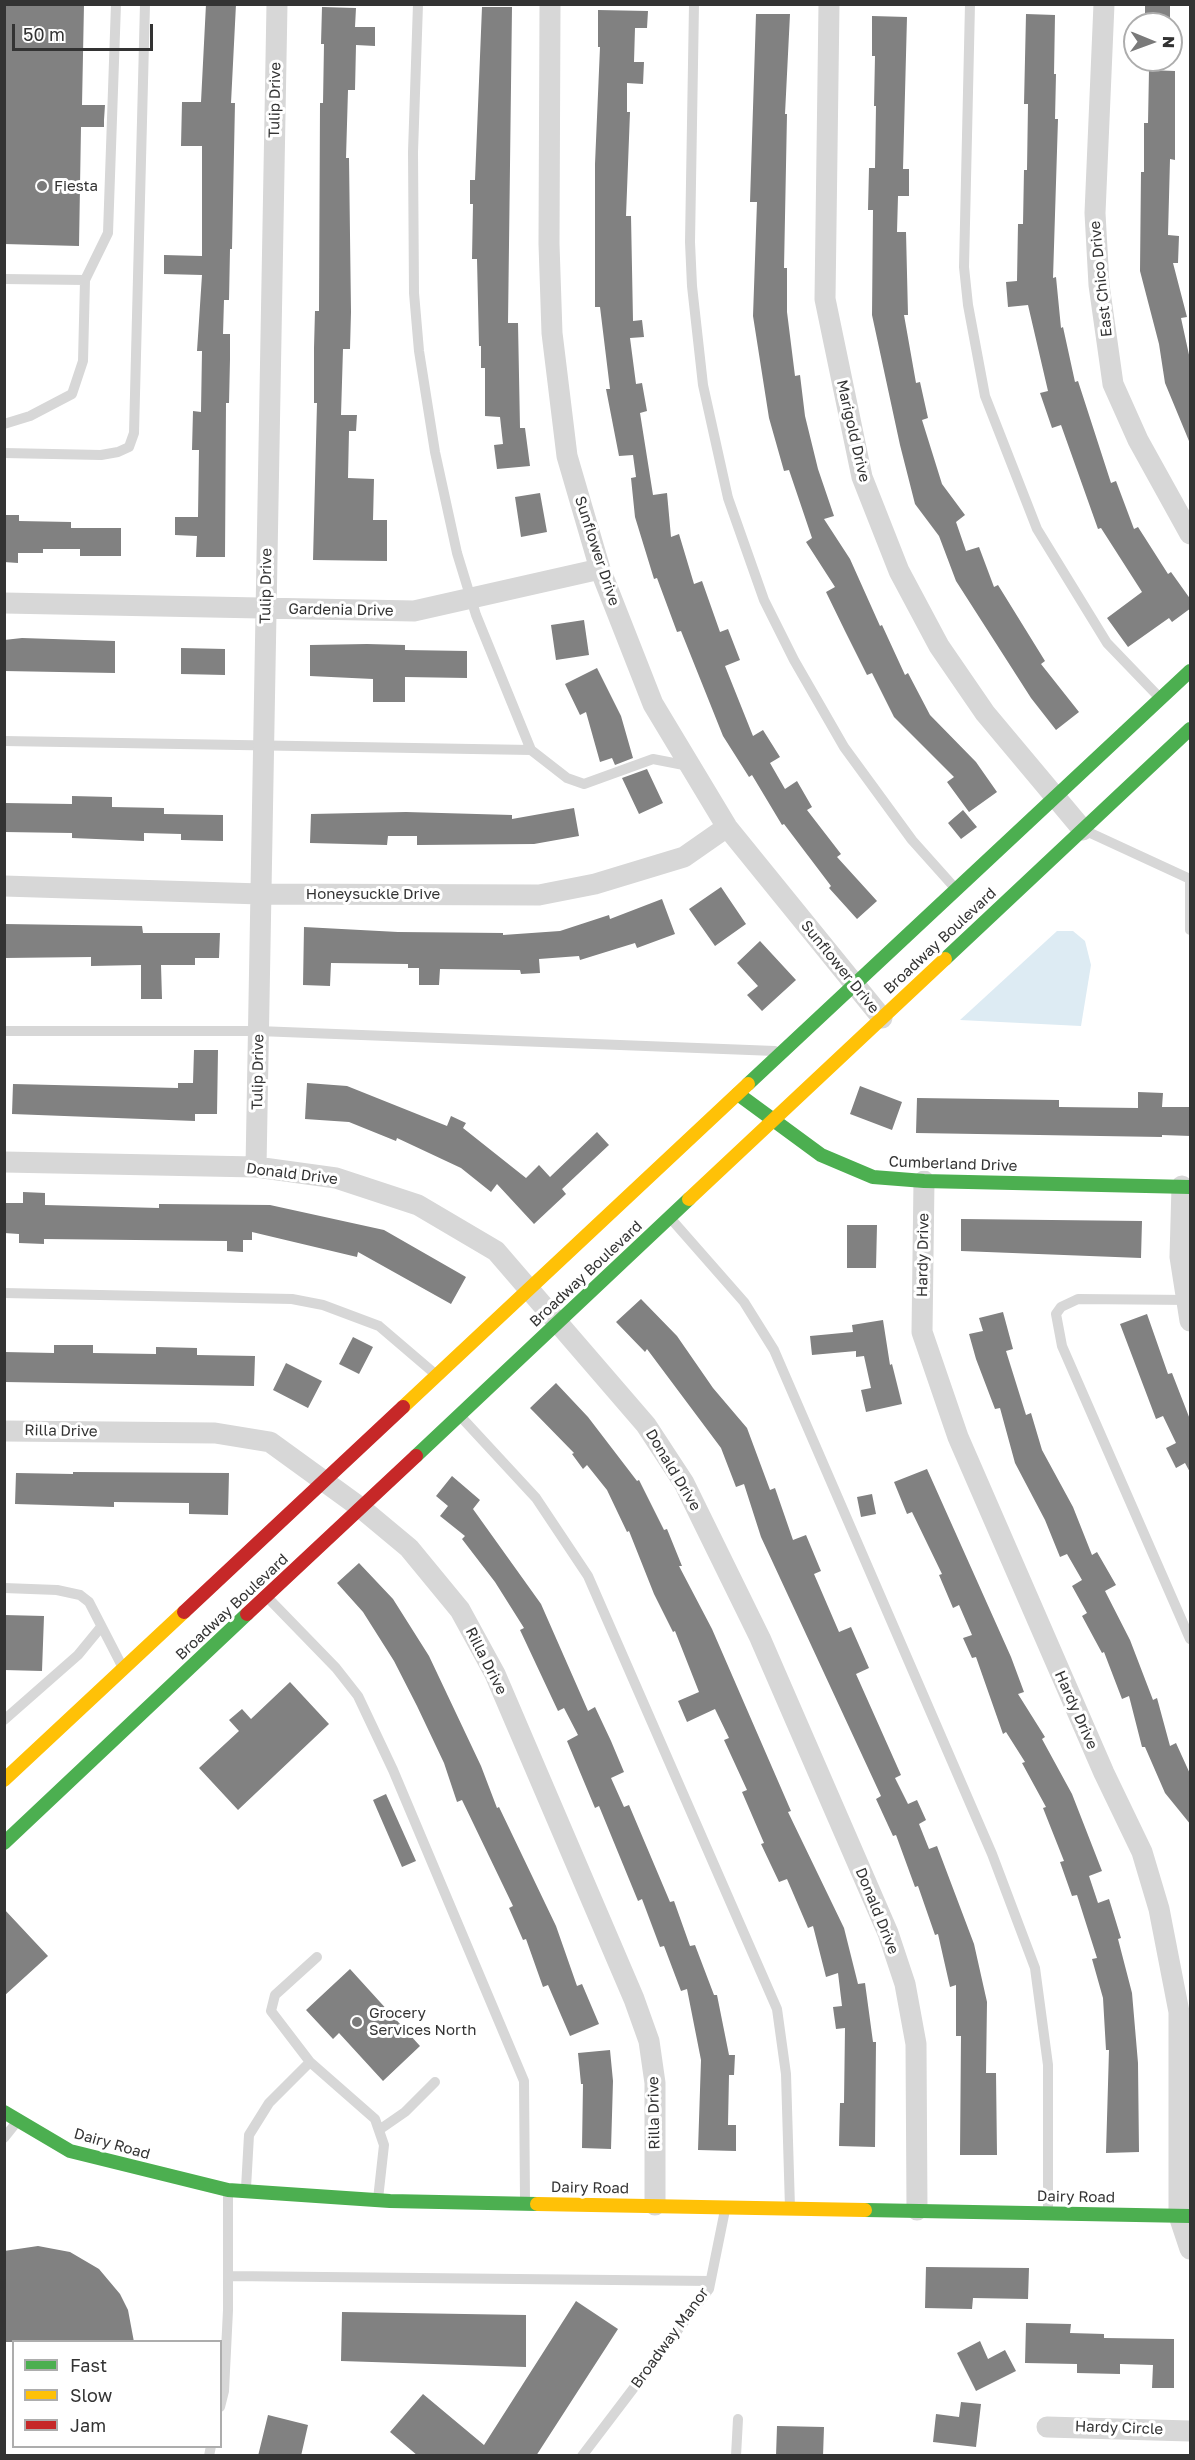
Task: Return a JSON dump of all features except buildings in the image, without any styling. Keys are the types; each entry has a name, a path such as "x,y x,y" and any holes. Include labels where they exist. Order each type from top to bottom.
{"main road":[{"name":"Broadway Boulevard","path":"7,1774 123,1669 1191,671"},
{"name":"Broadway Boulevard","path":"4,1843 1191,729"},
{"name":"Cumberland Drive","path":"738,1094 821,1155 873,1177 924,1181 1186,1186"},
{"name":"Dairy Road","path":"4,2112 70,2151 228,2190 246,2192 378,2200 525,2204 1185,2216"}],"street":[{"name":"Tulip Drive","path":"256,1167 277,4"},
{"name":"Sunflower Drive","path":"550,4 549,244 552,333 567,456 600,569 653,704 727,827 882,1018"},
{"name":"Marigold Drive","path":"829,4 825,299 862,477 899,571 939,646 985,713 1057,796 1083,830"},
{"name":"East Chico Drive","path":"1104,4 1095,213 1099,285 1113,384 1138,440 1191,534"},
{"name":"Gardenia Drive","path":"4,603 414,611 471,600 600,569"},
{"name":"Honeysuckle Drive","path":"4,886 261,894 539,894 595,884 684,857 727,827"},
{"name":"Donald Drive","path":"4,1162 256,1167 336,1178 418,1205 496,1251 646,1425 684,1482 760,1638 888,1933 905,1984 916,2044 917,2210"},
{"name":"Hardy Drive","path":"924,1181 922,1332 957,1437 1104,1773 1142,1852 1159,1909 1179,2012 1185,2216 1191,2249"},
{"path":"1186,1186 1180,1257 1191,1321"},
{"name":"Rilla Drive","path":"4,1431 215,1433 270,1442 361,1508 409,1548 460,1610 495,1674 634,1999 649,2042 655,2083 655,2205"},
{"name":"Hardy Circle","path":"1047,2427 1191,2431"}],"lane":[{"path":"4,424 30,416 72,394 83,361 85,280 108,233 116,4"},
{"path":"4,453 110,454 129,447 134,434 145,4"},
{"path":"418,4 413,164 414,293 419,351 437,464 457,553 471,600 531,750 567,778 584,784 653,759 690,766"},
{"path":"694,4 690,242 692,286 703,385 728,498 764,600 838,738 912,840 956,890"},
{"path":"970,4 964,267 968,305 985,396 1037,529 1107,643 1161,698"},
{"path":"4,279 85,280"},
{"path":"4,741 531,750"},
{"path":"1083,830 1190,879"},
{"path":"1191,872 1191,930"},
{"path":"4,1031 258,1031 784,1051"},
{"path":"670,1218 744,1302 774,1350 992,1854 1035,1968 1047,2065 1048,2213"},
{"path":"4,1293 292,1299 323,1305 379,1326 437,1376"},
{"path":"1188,1300 1078,1299 1061,1307 1056,1314 1062,1346 1191,1639"},
{"path":"460,1415 536,1498 588,1576 777,2009 786,2074 790,2208"},
{"path":"4,1588 57,1590 80,1595 89,1602 123,1669"},
{"path":"267,1597 336,1668 358,1696 393,1770 524,2081 525,2204"},
{"path":"4,1720 78,1655 101,1627"},
{"path":"317,1957 275,1995 271,2010 310,2062 375,2119 384,2145 378,2200"},
{"path":"246,2192 249,2135 269,2103 310,2062"},
{"path":"378,2130 405,2112 435,2082"},
{"path":"4,2138 18,2120"},
{"path":"222,2399 228,2276 228,2190"},
{"name":"Broadway Manor","path":"582,2456 709,2289 726,2207"},
{"path":"228,2276 710,2281"},
{"path":"736,2456 738,2420"}],"shaded area":[{"path":"1057,931 1073,931 1085,941 1091,965 1081,1026 960,1020"}],"traffic: fast":[{"path":"748,1084 1190,671"},
{"path":"945,959 1190,729"},
{"path":"738,1094 821,1155 873,1177 924,1181 1190,1187"},
{"path":"416,1456 689,1199"},
{"path":"4,1843 247,1614"},
{"path":"4,2112 70,2151 228,2190 390,2201 537,2204"},
{"path":"865,2210 1190,2216"}],"traffic: slow":[{"path":"689,1199 945,959"},
{"path":"403,1407 748,1084"},
{"path":"4,1780 184,1612"},
{"path":"537,2204 865,2210"}],"traffic: jam":[{"path":"184,1612 403,1407"},
{"path":"247,1614 416,1456"}],"place":[{"name":"Fiesta","path":"42,186"},
{"name":"Grocery Services North","path":"357,2022"}]}
